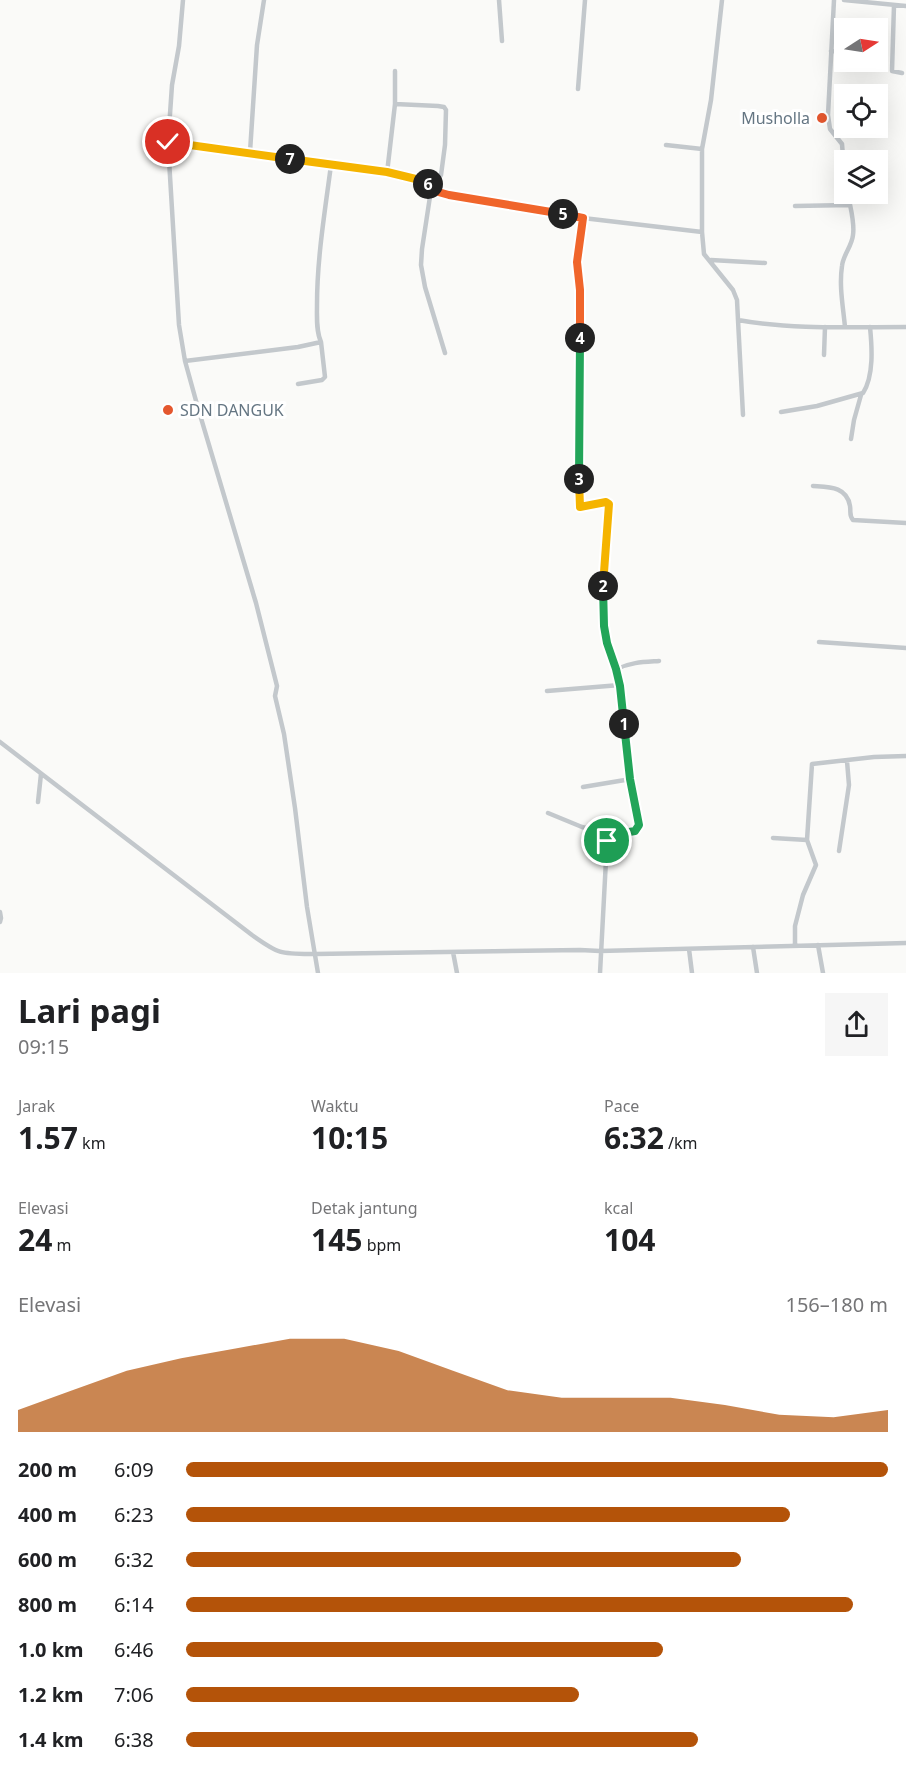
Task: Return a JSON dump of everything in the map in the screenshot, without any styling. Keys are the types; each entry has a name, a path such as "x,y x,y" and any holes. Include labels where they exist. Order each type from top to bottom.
{"street":[{"path":"183,0 179,46 172,85 168,142 179,325 185,361 256,603 277,686 275,696 284,734 318,973"},
{"path":"250,152 257,45 264,0"},
{"path":"499,0 502,41"},
{"path":"578,89 585,0"},
{"path":"722,0 711,100 702,149 702,232 704,254 733,290 737,300 742,415"},
{"path":"834,0 828,115 830,129 842,144 842,150"},
{"path":"844,0 906,6"},
{"path":"891,3 892,71 902,73"},
{"path":"387,172 395,104 395,71"},
{"path":"395,104 445,108 445,145 441,175 431,190 421,265 425,287 446,353"},
{"path":"168,142 387,172 424,181 431,190 449,195 583,218 702,232"},
{"path":"666,145 702,149"},
{"path":"298,384 322,380 325,377 317,320 318,268 331,165"},
{"path":"795,206 849,206 854,224 854,236 842,262 840,280 845,327"},
{"path":"548,813 582,827 612,835 635,831 639,825 630,779 620,686 604,626 603,576 609,504 606,502 582,507 579,505 580,290 577,262 583,218"},
{"path":"710,260 765,263"},
{"path":"738,320 765,325 906,327"},
{"path":"824,355 825,327"},
{"path":"851,439 861,395 867,385 872,352 870,327"},
{"path":"185,361 321,342"},
{"path":"782,412 861,395"},
{"path":"190,409 198,408"},
{"path":"813,486 842,491 850,503 849,516 853,520 906,523"},
{"path":"819,642 906,648"},
{"path":"616,669 625,664 659,662"},
{"path":"547,691 620,686"},
{"path":"0,742 273,950 288,954 600,951 906,943"},
{"path":"795,945 795,926 802,895 816,865 807,840 812,764 906,756"},
{"path":"839,851 849,785 847,761"},
{"path":"38,802 41,774"},
{"path":"583,787 630,779"},
{"path":"600,973 607,841 612,835"},
{"path":"773,838 807,840"},
{"path":"0,912 2,918 0,922"},
{"path":"818,945 823,973"},
{"path":"753,946 757,973"},
{"path":"689,949 692,973"},
{"path":"453,952 457,973"}],"place":[{"name":"Musholla","path":"822,118"},
{"name":"SDN DANGUK","path":"168,410"}],"route":[{"path":"168,142 387,172 424,181 431,190 449,195 583,218 577,262 580,290 579,505 582,507 606,502 609,504 603,576 604,626 620,686 630,779 639,820 635,831 615,833 607,841"}]}
